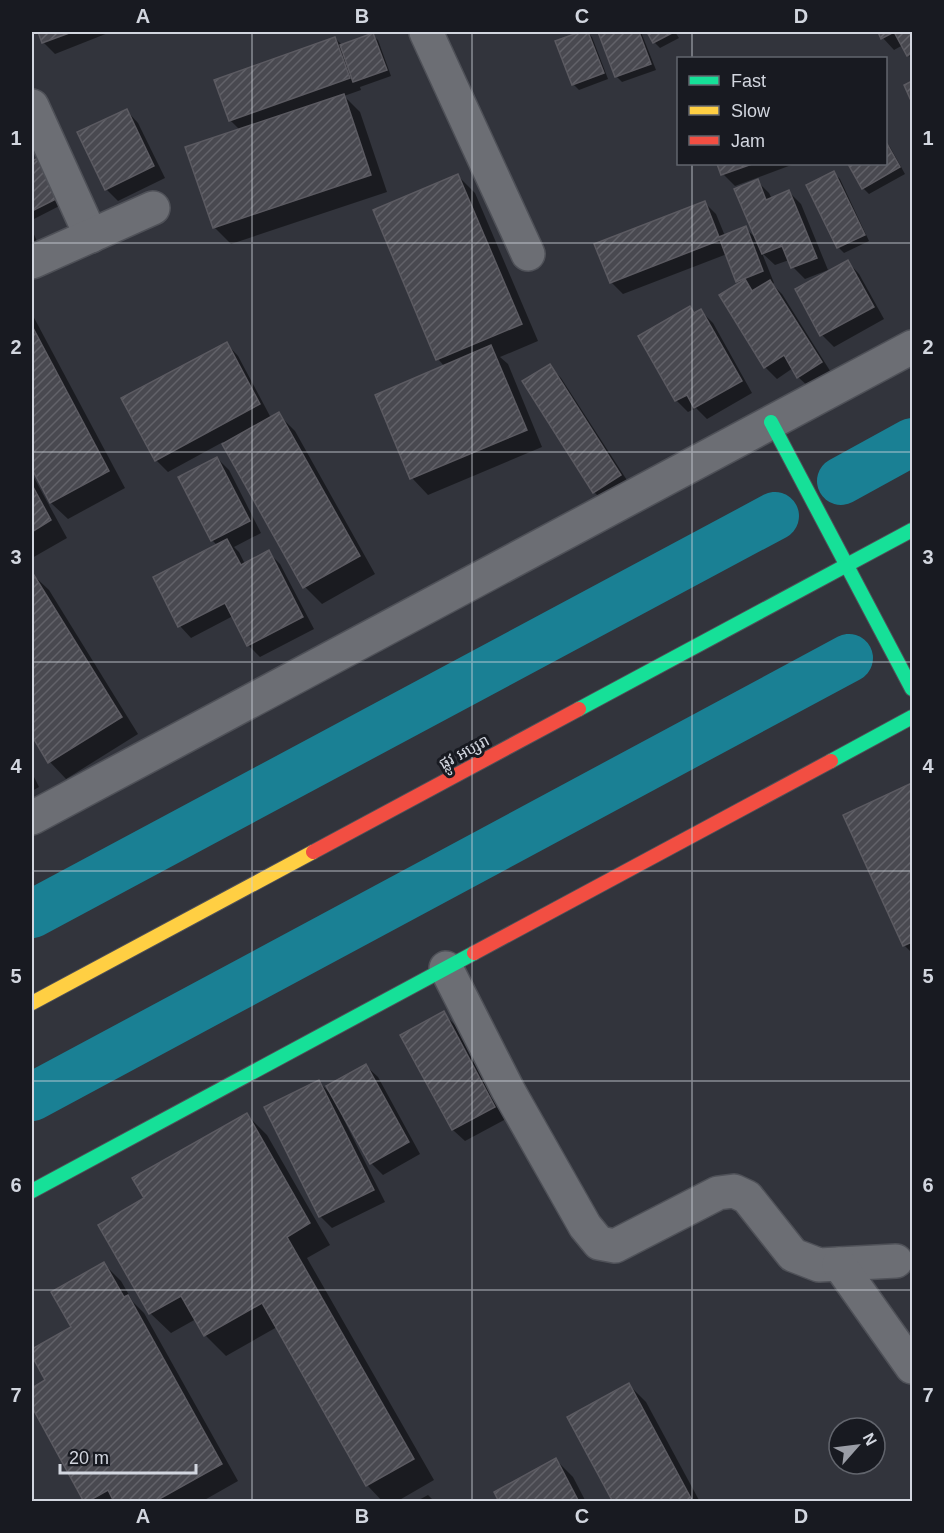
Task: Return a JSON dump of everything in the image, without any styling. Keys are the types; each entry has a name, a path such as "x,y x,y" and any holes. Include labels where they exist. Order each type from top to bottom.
{"main road":[{"path":"771,422 912,689"},
{"name":"ផ្លូវ អប្សរា","path":"32,1003 912,530"},
{"path":"32,1191 912,717"}],"street":[{"path":"426,32 528,254"},
{"path":"32,106 91,236"},
{"path":"32,262 153,208"},
{"path":"32,818 912,347"},
{"path":"446,968 508,1090 585,1226 599,1243 615,1246 718,1193 734,1191 747,1197 793,1255 819,1265 897,1261"},
{"path":"839,1264 912,1367"}],"building":[{"path":"38,32 72,32 42,43"},
{"path":"580,32 588,32 604,73 572,85 555,41"},
{"path":"598,32 639,32 651,64 615,77"},
{"path":"647,32 674,32 653,43"},
{"path":"878,32 894,32 881,39"},
{"path":"894,32 912,32 912,53 907,56"},
{"path":"373,33 387,70 353,82 340,45"},
{"path":"335,37 350,78 229,121 214,80"},
{"path":"912,81 912,103 904,85"},
{"path":"344,94 371,175 213,228 185,147"},
{"path":"127,109 154,166 105,190 77,132"},
{"path":"887,144 900,167 862,189 849,165 887,165"},
{"path":"46,154 66,194 32,211 32,161"},
{"path":"717,165 749,165 721,175"},
{"path":"834,171 865,235 837,248 806,185"},
{"path":"458,174 522,324 436,360 373,210"},
{"path":"758,179 766,200 789,190 817,258 791,268 782,246 762,254 734,189"},
{"path":"705,201 719,237 746,226 763,271 736,282 720,240 610,283 594,244"},
{"path":"848,260 874,307 820,336 795,289"},
{"path":"745,279 752,291 770,280 822,362 797,378 784,355 764,368 719,295"},
{"path":"690,306 694,313 701,309 742,381 694,408 687,395 675,401 638,336"},
{"path":"32,326 109,471 50,503 32,469"},
{"path":"227,342 260,404 155,461 121,398"},
{"path":"491,345 527,430 410,479 375,395"},
{"path":"550,364 621,475 593,493 522,381"},
{"path":"279,412 360,556 303,588 222,444"},
{"path":"217,457 250,521 211,541 178,477"},
{"path":"32,485 51,520 32,532"},
{"path":"227,539 241,565 269,550 303,617 247,646 225,603 178,627 153,577"},
{"path":"32,572 122,717 48,763 32,736"},
{"path":"912,783 912,942 903,946 843,815"},
{"path":"444,1011 495,1107 452,1130 400,1035"},
{"path":"366,1064 409,1142 370,1164 326,1086"},
{"path":"319,1080 374,1190 319,1217 264,1107"},
{"path":"247,1113 310,1223 287,1237 414,1459 366,1486 262,1303 204,1336 181,1296 149,1314 98,1225 144,1198 132,1178"},
{"path":"104,1262 124,1297 128,1295 222,1464 154,1502 114,1502 108,1490 84,1502 32,1407 32,1388 45,1380 32,1356 32,1349 71,1327 51,1292"},
{"path":"629,1383 693,1502 613,1502 567,1417"},
{"path":"556,1458 579,1502 499,1502 494,1492"}],"waterway":[{"path":"841,481 912,442"},
{"path":"32,914 775,516"},
{"path":"32,1097 849,658"}],"traffic: fast":[{"path":"771,422 912,689"},
{"path":"579,709 912,530"},
{"path":"831,761 912,717"},
{"path":"32,1191 474,953"}],"traffic: slow":[{"path":"32,1003 313,852"}],"traffic: jam":[{"path":"313,852 579,709"},
{"path":"474,953 831,761"}]}
